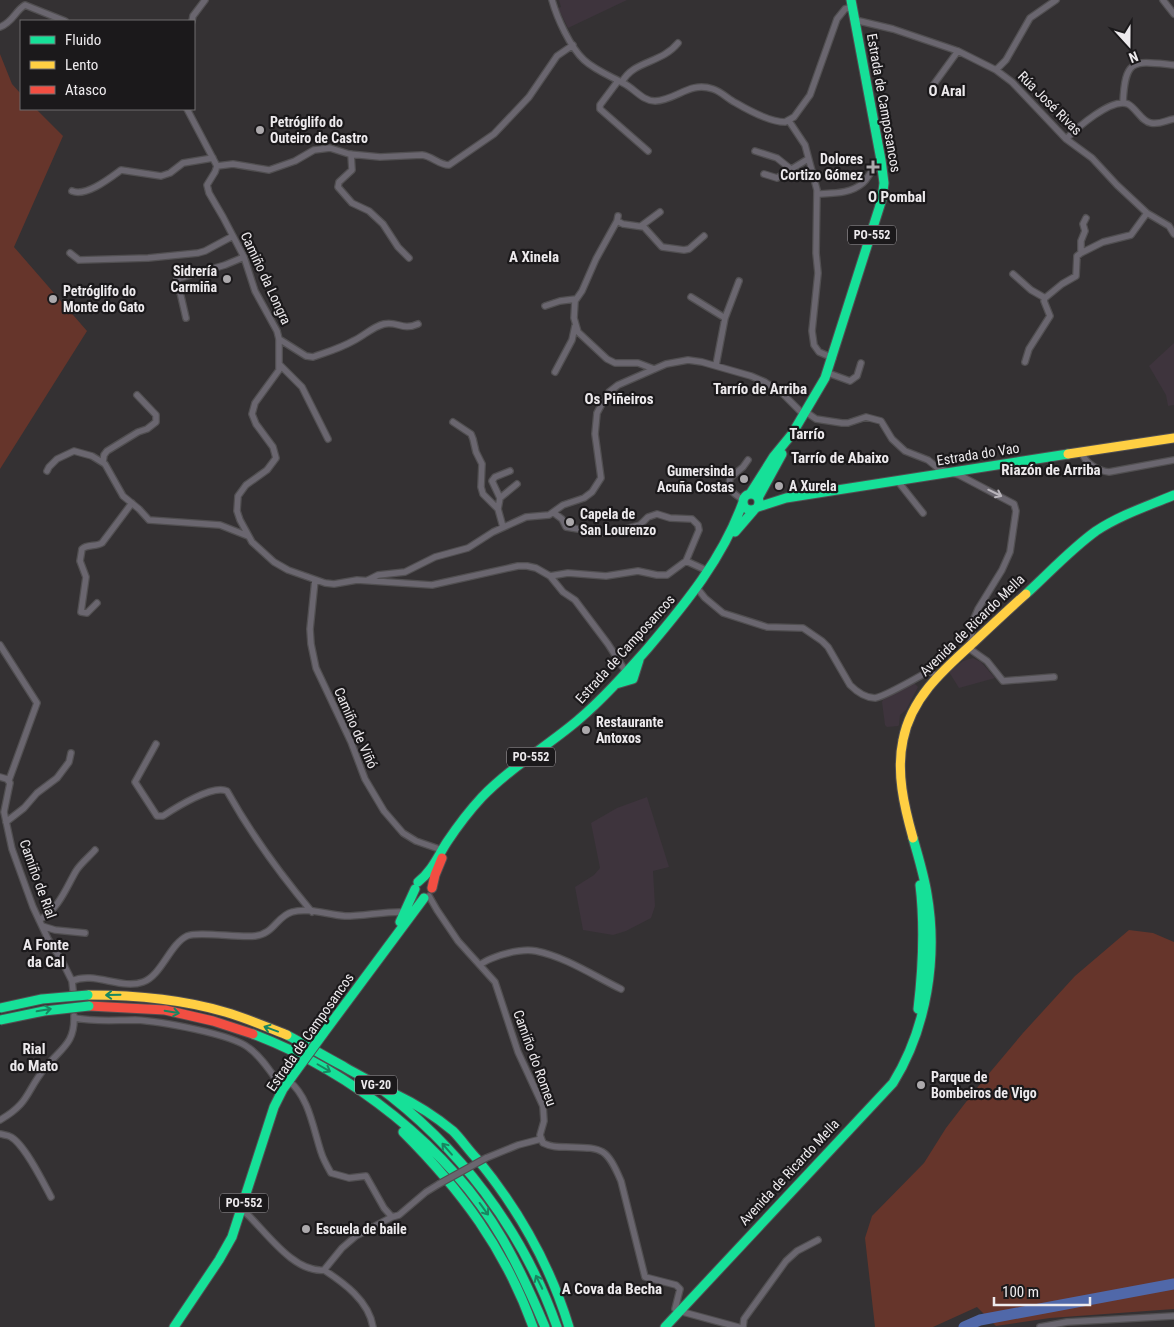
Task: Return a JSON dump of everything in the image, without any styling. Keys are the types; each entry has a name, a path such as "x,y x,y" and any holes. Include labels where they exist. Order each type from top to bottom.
{"main road":[{"name":"Estrada de Camposancos","path":"388,946 416,886 426,876 442,850 474,807 492,788 578,720 616,684 630,676 640,657 708,572 752,501 774,456 792,434 828,373 877,218 883,191 881,160 852,4"},
{"name":"Estrada de Camposancos","path":"731,535 752,501 766,486 792,434"},
{"name":"Estrada do Vao","path":"752,501 786,498 1174,438"},
{"path":"766,486 766,491 770,497"},
{"name":"Avenida de Ricardo Mella","path":"665,1327 893,1083 905,1065 923,1014 931,945 926,903 917,856 900,785 900,753 913,709 937,676 1094,532 1123,516 1174,495"},
{"name":"Estrada do Vao","path":"752,501 770,497 786,498"},
{"name":"Avenida de Ricardo Mella","path":"1157,503 1174,500"},
{"name":"Estrada de Camposancos","path":"174,1327 219,1260 232,1237 266,1129 286,1085 428,894 445,851 459,827"},
{"path":"427,881 428,894 418,896 416,886 427,881"},
{"name":"Avenida de Ricardo Mella","path":"918,1027 926,903"},
{"path":"921,980 931,945"},
{"name":"VG-20","path":"0,1008 42,999 126,995 160,999 226,1012 287,1035 374,1084 406,1109 441,1142 492,1201 527,1257 545,1292 557,1327"},
{"name":"VG-20","path":"0,1020 54,1009 89,1006 132,1007 174,1012 225,1024 273,1042 346,1081 394,1116 431,1147 476,1198 514,1257 528,1284 545,1327"},
{"path":"346,1081 352,1090 389,1119 419,1147 457,1191 498,1251 520,1293 533,1327"},
{"path":"374,1084 417,1104 451,1130 492,1177 524,1222 552,1277 568,1327"}],"street":[{"path":"192,20 205,0"},
{"path":"552,0 560,22 578,54 588,63 620,81 643,97 651,101 663,100 693,87 708,88 723,94 734,103 775,121 785,122 789,121 810,95 837,19 852,4"},
{"path":"996,70 1006,60 1030,18 1056,0"},
{"path":"1163,0 1171,3 1174,14"},
{"path":"0,27 11,21 20,8 25,5 62,20"},
{"name":"Rúa José Rivas","path":"855,20 958,51 996,70 1012,82 1066,139 1092,158 1147,213 1172,224 1174,234"},
{"path":"648,150 600,109 600,105 632,70 666,55 678,43"},
{"path":"188,110 217,166 232,164 269,170 295,161 314,150 330,148 351,154 386,157 422,155 449,165 494,134 529,97 557,56 573,45"},
{"path":"934,84 958,51"},
{"path":"1124,103 1126,76 1131,66 1140,62 1174,65"},
{"path":"1066,139 1084,123 1112,104 1129,104 1148,123 1158,124 1174,119"},
{"path":"789,121 805,145 817,194 816,253 818,274 813,338 815,349 832,358"},
{"path":"755,150 777,158 792,170"},
{"path":"351,154 352,170 339,182 338,187 352,203 369,211 383,224 398,247 408,258"},
{"path":"72,191 78,192 99,185 121,170 161,176 170,174 183,163 213,158"},
{"path":"764,174 777,178 808,159"},
{"name":"Camiño da Longra","path":"217,166 207,188 244,257 255,291 273,321 279,339 280,365"},
{"path":"817,194 843,193 864,182 872,170 876,169"},
{"path":"641,226 660,212"},
{"path":"1081,252 1103,242 1130,235 1147,213"},
{"path":"1045,298 1062,284 1076,276 1076,261 1081,252 1081,242 1085,231 1083,224 1086,218"},
{"path":"555,372 572,340 575,326 574,312 576,299 582,291 618,219 630,226 641,226 649,231 664,248 689,249 704,236"},
{"path":"70,253 80,260 148,258 198,253 233,236"},
{"path":"186,318 177,279 225,265 244,257"},
{"path":"1013,274 1030,290 1045,298"},
{"path":"716,366 725,318 739,281"},
{"path":"691,296 725,318"},
{"path":"1025,362 1032,343 1050,316 1045,298"},
{"path":"545,306 560,301 576,299"},
{"path":"279,339 306,356 313,356 355,341 367,332 384,324 407,327 418,324"},
{"path":"575,326 578,332 607,359 615,363 638,363 654,369"},
{"path":"366,581 378,575 412,570 435,557 468,548 488,534 526,517 540,517 554,513 563,505 584,498 592,492 600,478 595,422 609,392 627,379 666,364 682,361 702,362 765,382 783,394 805,414 816,419 848,423 866,417 881,421 892,439 905,451 928,460 939,469 951,472 1013,502 1016,511 1010,552 1002,570 978,609 972,623 969,646 987,661 1004,681 1054,677"},
{"path":"828,373 850,381 857,376 860,363"},
{"path":"328,440 302,387 280,365 276,376 252,409 253,418 273,447 276,458 268,470 246,485 238,496 237,511 248,536 267,556 281,567 315,580 334,584 350,580 439,585 465,577 527,566 536,568 550,576 563,592 575,600 630,676"},
{"path":"103,462 104,455 108,451 138,432 148,429 156,422 156,415 137,396"},
{"path":"453,422 471,434 476,452 482,464 481,487 483,494 498,509"},
{"path":"47,471 57,459 74,451 92,456 103,462 109,469 123,496 149,520 220,525 248,536"},
{"path":"1082,452 1082,457 1100,471 1109,472 1174,460"},
{"path":"748,460 730,478 729,483 732,493 752,501"},
{"path":"503,527 498,509 500,498 492,483 493,478 510,471"},
{"path":"900,480 900,484 923,513"},
{"path":"500,498 517,484"},
{"path":"97,603 87,613 81,612 86,577 80,561 80,554 85,546 102,543 132,503"},
{"path":"550,576 568,572 606,576 638,571 656,575 667,575 686,561 699,530 698,525 692,520 670,518 657,514 648,517 640,525 620,531 603,533 566,527 562,519 554,513"},
{"path":"686,561 708,572"},
{"name":"Camiño de Viñó","path":"315,580 310,629 316,668 351,742 365,780 384,811 404,833 416,841 442,850"},
{"path":"697,588 705,598 723,613 767,628 802,628 828,647 850,685 869,697 880,696 929,671 937,676"},
{"name":"Camiño de Rial","path":"0,645 37,703 9,780 10,788 4,812 6,822 15,858 48,940 62,961 72,982 73,990"},
{"path":"156,744 135,782 157,816 163,816 194,798 218,790 223,789 227,791 282,875 312,912"},
{"path":"6,822 57,778 69,762 71,753"},
{"path":"0,777 9,780"},
{"path":"86,933 55,930 41,923 59,902 77,870 95,850"},
{"name":"Camiño do Romeu","path":"428,894 458,941 495,982 518,1052 543,1106 544,1121 540,1135 541,1140"},
{"path":"72,982 84,978 132,984 143,982 150,978 174,949 189,935 257,936 267,933 290,912 312,912 344,916 403,912"},
{"path":"480,965 486,960 506,954 527,950 536,951 561,959 621,990"},
{"path":"0,1120 22,1104 45,1067 66,1046 72,1034 74,1016 93,1021 136,1020 156,1022 237,1041 250,1048 286,1085 295,1086 304,1103 321,1153 331,1173 348,1178 366,1176 384,1208 392,1217"},
{"path":"0,1134 10,1136 18,1143 38,1173 50,1197"},
{"path":"324,1270 342,1248 356,1236 404,1212 426,1192 439,1184 486,1158 518,1145 541,1140 547,1145 596,1148 603,1151 616,1168 621,1181 644,1275 648,1279 676,1285 680,1289 675,1309 720,1325 738,1327"},
{"path":"242,1210 298,1264 324,1270 341,1280 369,1314 373,1327"},
{"path":"743,1327 744,1320 786,1261 797,1251 818,1240"},
{"path":"1040,1327 1067,1322 1174,1316"}],"shaded area":[{"path":"559,0 627,0 568,28 558,8 561,7"},
{"path":"0,54 12,84 20,93 20,110 37,110 63,136 14,247 87,331 0,469"},
{"path":"1174,343 1174,405 1168,406 1166,395 1149,366"},
{"path":"973,658 981,662 995,678 959,688 949,672 963,661"},
{"path":"914,683 918,687 906,710 900,715 899,725 887,727 885,725 883,700"},
{"path":"647,797 669,867 653,871 655,906 651,918 626,931 613,935 583,930 575,887 594,875 600,868 591,823 617,808"},
{"path":"1129,930 1153,933 1174,942 1174,1309 1050,1318 996,1326 977,1307 933,1327 875,1327 865,1238 872,1216 924,1163 946,1128 1023,1033 1075,976"}],"waterway":[{"path":"964,1327 980,1320 1174,1284"}],"traffic: fast":[{"path":"750,494 774,456 792,434 825,378 882,199 884,183 881,160 851,0"},
{"path":"758,498 782,454"},
{"path":"758,507 786,498 1068,454"},
{"path":"748,494 754,494 759,499 759,502 757,508 748,510 743,505 743,499 748,494"},
{"path":"1026,594 1069,553 1096,531 1124,515 1174,495"},
{"path":"418,882 431,868 447,842 482,797 516,767 587,713 648,648 689,597 714,561 735,523 743,502"},
{"path":"735,532 754,510"},
{"path":"616,684 633,679 639,660"},
{"path":"665,1327 893,1083 905,1062 922,1016 930,967 931,942 927,894 913,838"},
{"path":"918,1009 923,947 920,885"},
{"path":"400,922 415,889"},
{"path":"323,1034 424,898"},
{"path":"0,1008 42,999 88,995"},
{"path":"0,1020 44,1011 89,1006"},
{"path":"253,1034 325,1069 360,1091 426,1143 480,1205 502,1238 525,1282 545,1327"},
{"path":"296,1071 323,1034"},
{"path":"287,1035 376,1085 435,1135 461,1163 485,1192 507,1224 543,1291 557,1327"},
{"path":"174,1327 219,1260 232,1237 274,1107 283,1089 296,1071"},
{"path":"395,1094 425,1111 453,1131 493,1179 520,1218 543,1260 569,1327"},
{"path":"403,1132 444,1176 479,1222 509,1272 533,1327"}],"traffic: slow":[{"path":"1068,454 1174,438"},
{"path":"913,838 904,801 900,764 903,740 913,711 940,674 1026,594"},
{"path":"88,995 140,997 192,1004 233,1014 287,1035"}],"traffic: jam":[{"path":"432,888 442,858"},
{"path":"89,1006 165,1010 213,1021 253,1034"}],"place":[{"name":"Petróglifo do Outeiro de Castro","path":"260,130"},
{"name":"Dolores Cortizo Gómez","path":"873,167"},
{"name":"Sidrería Carmiña","path":"227,279"},
{"name":"Petróglifo do Monte do Gato","path":"53,299"},
{"name":"Gumersinda Acuña Costas","path":"744,479"},
{"name":"A Xurela","path":"779,486"},
{"name":"Capela de San Lourenzo","path":"570,522"},
{"name":"Restaurante Antoxos","path":"586,730"},
{"name":"Parque de Bombeiros de Vigo","path":"921,1085"},
{"name":"Escuela de baile","path":"306,1229"}],"district":[{"name":"O Aral","path":"947,91"},
{"name":"O Pombal","path":"897,197"},
{"name":"A Xinela","path":"534,257"},
{"name":"Tarrío de Arriba","path":"760,389"},
{"name":"Os Piñeiros","path":"619,399"},
{"name":"Tarrío","path":"807,434"},
{"name":"Tarrío de Abaixo","path":"840,458"},
{"name":"Riazón de Arriba","path":"1051,470"},
{"name":"A Fonte da Cal","path":"46,954"},
{"name":"Rial do Mato","path":"34,1058"},
{"name":"A Cova da Becha","path":"612,1289"}]}
